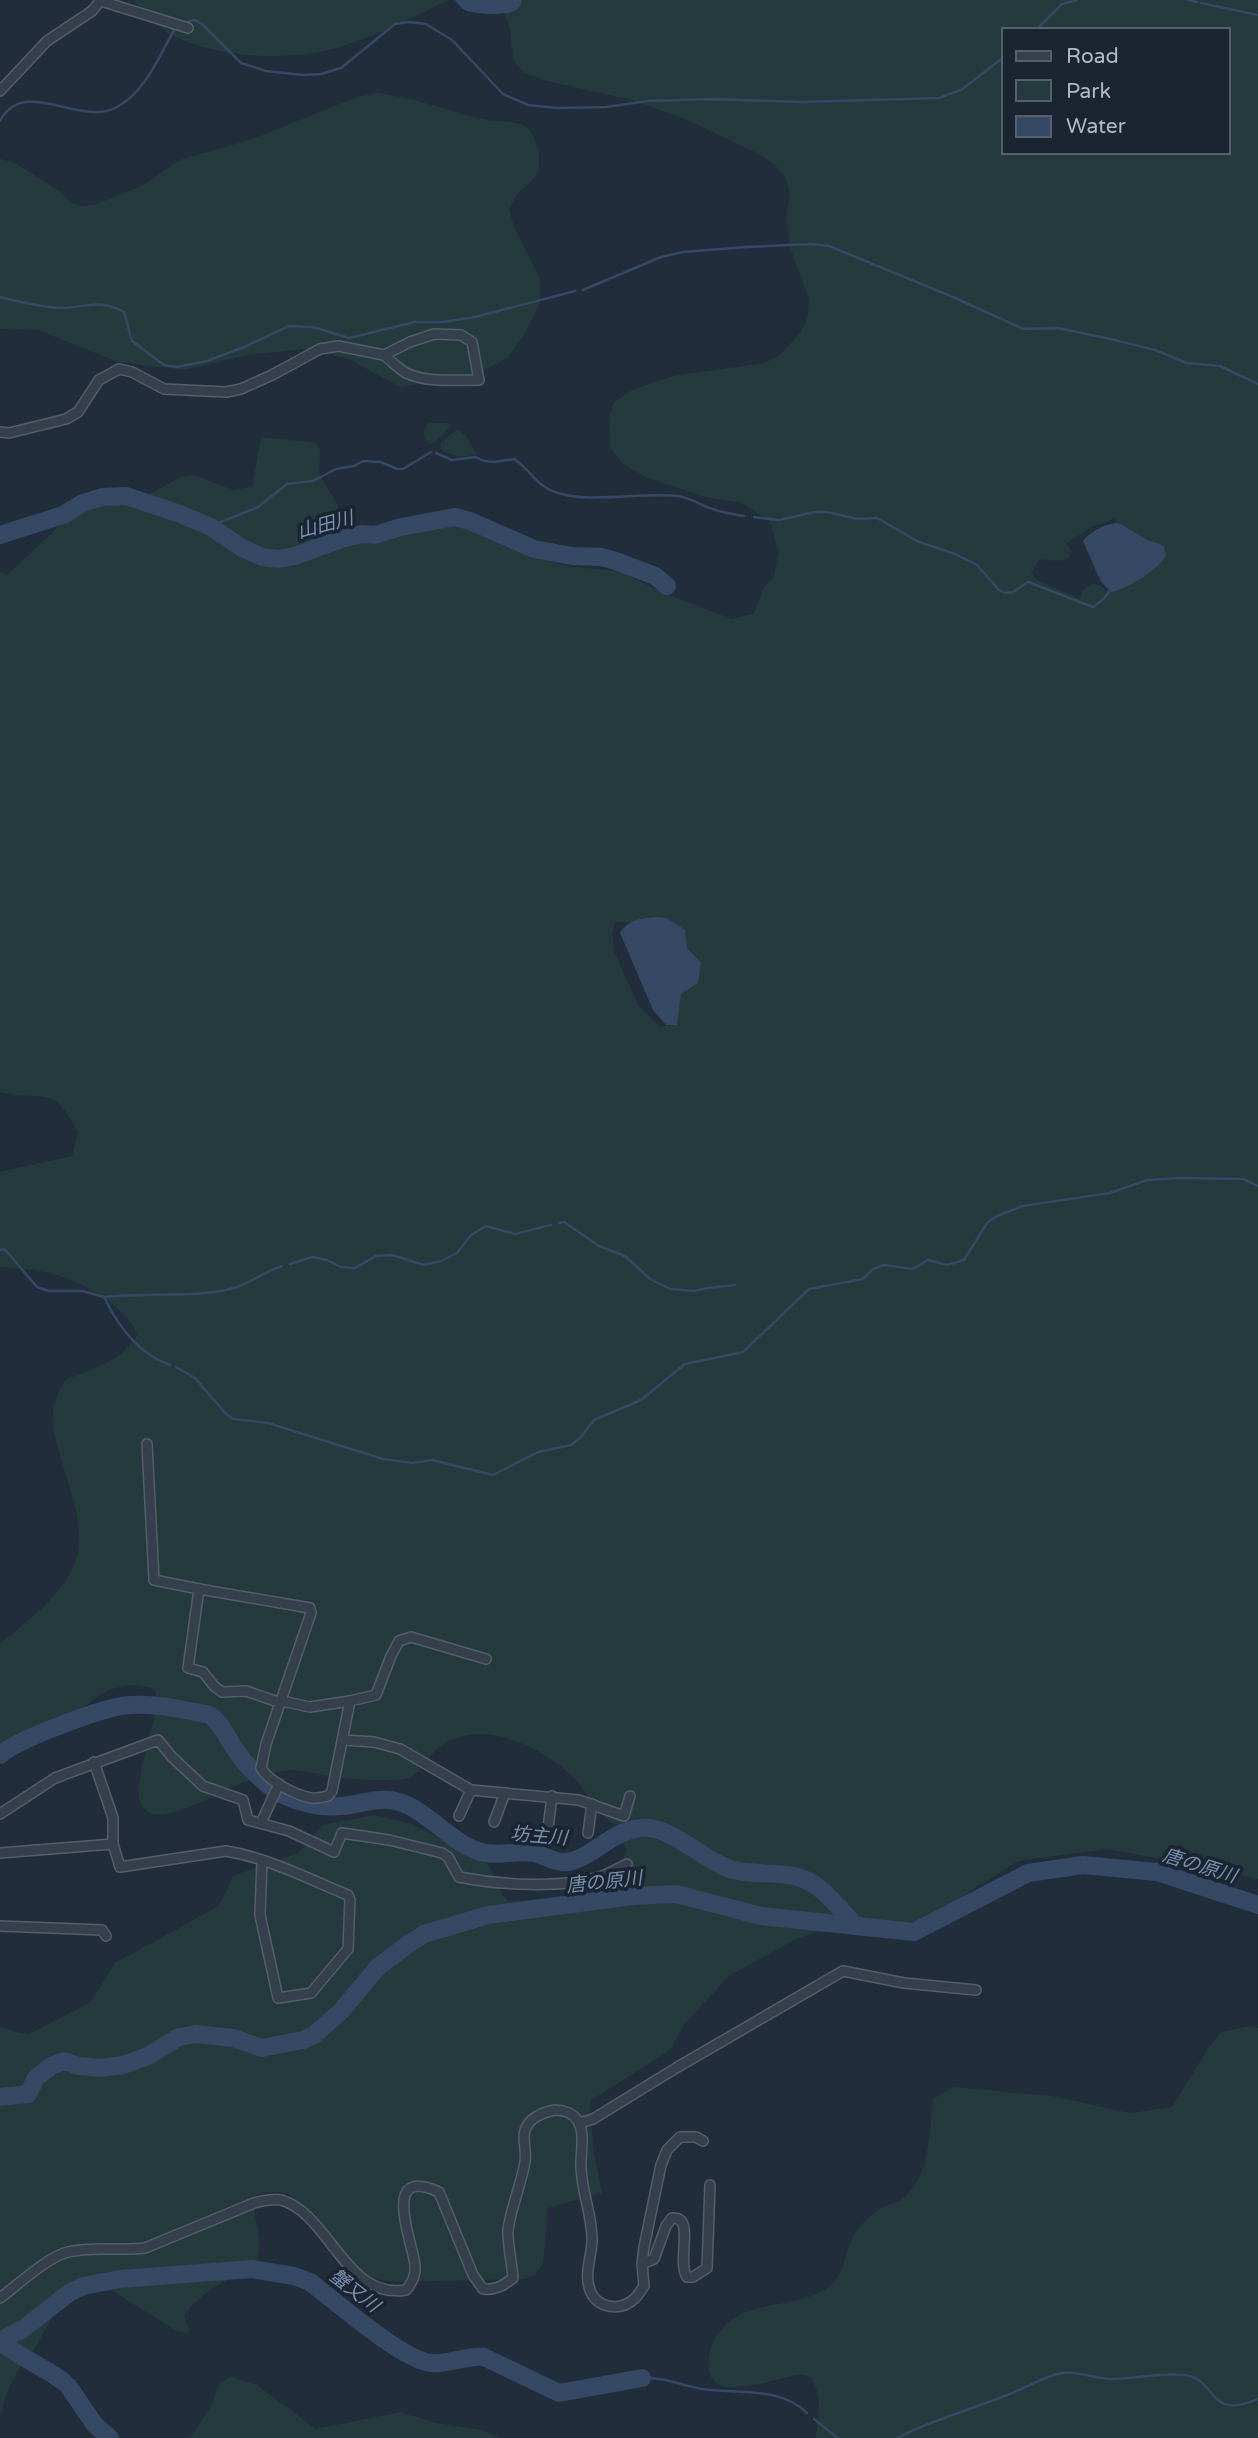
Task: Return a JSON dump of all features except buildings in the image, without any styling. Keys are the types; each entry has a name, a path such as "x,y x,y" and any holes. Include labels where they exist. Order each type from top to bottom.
{"street":[{"path":"0,91 47,41 92,11 101,0 188,28"},
{"path":"0,432 9,433 66,419 78,412 99,380 119,369 132,372 164,389 226,392 241,389 272,375 320,349 338,346 384,355 406,373 418,376 440,380 479,380 472,342 461,335 434,334 384,355"},
{"path":"147,1444 154,1580 310,1608 311,1613 261,1761 264,1773 279,1784 313,1798 328,1796 332,1791 350,1701"},
{"path":"199,1588 188,1668 203,1672 222,1692 246,1691 281,1702 310,1707 376,1695 390,1656 399,1642 411,1637 486,1659"},
{"path":"0,1814 55,1778 158,1740 193,1779 204,1786 243,1800 248,1820 289,1832 334,1852 342,1833 347,1833 442,1853 448,1857 459,1877 484,1882 572,1881 601,1876 627,1864"},
{"path":"343,1740 374,1742 400,1749 471,1790 579,1800 624,1816 630,1796"},
{"path":"93,1762 113,1818 113,1844 120,1867 226,1851 262,1860 281,1866 348,1895 348,1948 311,1993 278,1998 260,1914 262,1860"},
{"path":"261,1823 279,1784"},
{"path":"459,1816 471,1790"},
{"path":"494,1822 505,1793"},
{"path":"547,1836 552,1797"},
{"path":"588,1833 592,1804"},
{"path":"0,1853 113,1844"},
{"path":"0,1926 102,1930 106,1936"},
{"path":"579,2123 593,2119 844,1971 904,1983 976,1990"},
{"path":"0,2298 64,2252 83,2249 145,2249 269,2199 281,2200 297,2208 354,2272 370,2283 394,2292 407,2290 413,2281 415,2266 402,2208 403,2198 409,2190 418,2186 439,2192 472,2275 483,2289 493,2290 513,2278 507,2232 526,2160 525,2130 535,2117 547,2111 561,2110 575,2116 582,2138 580,2166 591,2218 592,2242 588,2273 590,2291 600,2304 623,2306 634,2300 644,2286 642,2264 661,2165 667,2150 680,2137 696,2137 703,2141"},
{"path":"642,2264 654,2259 666,2225 671,2218 677,2217 685,2227 682,2271 687,2277 693,2277 707,2268 710,2185"}],"green space":[{"path":"133,0 449,0 346,45 306,54 261,56 217,50 178,38 148,17"},
{"path":"496,0 1258,0 1258,1879 1107,1849 1019,1861 970,1891 907,1941 852,1931 821,1930 794,1940 729,1976 683,2026 670,2050 590,2101 593,2148 602,2193 548,2208 543,2263 535,2275 524,2279 395,2282 374,2279 361,2273 289,2194 265,2192 252,2198 260,2243 255,2273 224,2282 197,2301 185,2315 190,2330 187,2333 176,2331 113,2291 92,2286 85,2288 54,2313 34,2350 17,2372 0,2416 0,2026 29,2034 91,2002 115,1963 219,1906 233,1876 298,1853 323,1825 375,1815 412,1824 488,1864 508,1901 588,1897 617,1885 626,1850 618,1826 599,1812 579,1784 561,1767 529,1746 493,1735 470,1735 446,1742 416,1773 406,1779 359,1780 289,1770 262,1776 190,1807 160,1814 149,1812 141,1804 139,1788 158,1700 154,1689 139,1685 114,1688 99,1695 71,1720 56,1729 0,1744 0,1644 56,1593 71,1572 78,1555 77,1517 53,1421 56,1399 65,1380 115,1358 137,1335 116,1307 82,1285 45,1272 0,1267 0,1172 72,1156 78,1132 53,1100 0,1092 0,572 7,575 85,502 100,495 125,501 156,491 180,477 195,475 233,490 252,487 261,437 318,445 319,474 337,504 350,543 363,543 415,528 467,518 479,523 499,544 565,566 619,571 662,592 732,619 754,614 764,587 774,577 778,552 770,521 742,503 705,497 646,477 623,464 610,448 609,418 614,402 634,389 678,375 765,363 782,353 800,333 808,317 809,299 789,245 787,216 790,193 785,177 775,165 759,154 685,119 632,100 547,81 524,73 513,59 510,28","holes":["1114,519 1126,531 1113,590 1107,593 1103,587 1092,583 1082,591 1080,599 1037,580 1031,573 1039,560 1057,561 1069,558 1071,551 1066,544 1091,527","615,922 646,923 678,990 670,1025 660,1027 638,1005 614,951 612,934"]},
{"path":"377,93 487,120 519,124 533,135 539,167 532,181 517,195 509,209 514,227 540,279 540,303 525,333 508,357 474,376 400,387 349,359 303,349 248,355 185,370 118,362 38,330 0,329 0,159 15,163 59,191 71,203 81,206 94,205 142,186 182,159 250,140 354,98"},
{"path":"429,423 452,425 431,444 425,440 424,435"},
{"path":"458,429 467,437 476,454 458,456 441,449 441,442"},
{"path":"1245,2027 1258,2028 1258,2438 815,2438 819,2407 811,2377 791,2376 735,2387 723,2386 714,2381 709,2370 710,2350 719,2332 726,2325 743,2313 803,2299 832,2284 837,2279 852,2238 862,2225 876,2212 901,2200 912,2189 924,2166 933,2099 953,2087 1052,2096 1130,2113 1172,2107 1221,2032"},
{"path":"231,2377 257,2385 316,2429 400,2412 436,2423 481,2430 501,2438 190,2438 211,2406 220,2382"}],"water":[{"path":"455,0 522,0 516,10 490,14 463,9"},
{"path":"1116,523 1160,544 1166,555 1142,578 1111,592 1101,582 1083,541 1098,529"},
{"path":"657,917 667,918 685,930 687,948 701,963 698,983 681,994 677,1025 666,1025 653,1010 620,933 632,922"}],"waterway":[{"path":"1038,28 1062,4 1077,0"},
{"path":"1188,0 1197,2"},
{"path":"1201,3 1258,15"},
{"path":"181,23 195,20 203,25 241,63 266,71 303,75 321,74 341,68 395,24 426,24 452,40 503,94 528,105 557,108 711,99 800,102 939,98 961,90 1002,59"},
{"path":"0,121 10,108 23,103 37,102 100,112 115,108 135,93 143,83 176,27"},
{"path":"583,290 661,257 683,252 811,244 829,246 1023,329 1058,328 1115,340 1155,350 1187,363 1220,366 1258,384"},
{"path":"0,297 52,307 107,305 115,308 124,312 132,341 164,365 177,367 207,361 289,326 313,327 349,338 415,322 443,322 475,317 575,291"},
{"path":"211,526 258,507 287,484 313,481 336,469 354,466 363,461 381,462 403,469 431,452"},
{"path":"436,453 452,460 476,457 494,462 514,459 542,485 568,495 678,496 744,516"},
{"name":"山田川","path":"0,535 63,515 83,503 102,497 126,496 211,527 242,548 262,557 278,559 362,534 375,535 455,517 534,549 613,560 655,576 667,586"},
{"path":"754,517 779,520 827,512 858,519 877,518 919,542 955,554 977,565 999,590 1005,593 1013,592 1028,582 1093,607 1104,599 1110,590"},
{"path":"176,1367 195,1378 226,1414 234,1419 268,1423 383,1459 413,1463 432,1460 493,1475 538,1452 571,1445 594,1420 641,1400 685,1364 743,1352 809,1289 863,1279 873,1269 884,1265 913,1269 928,1260 947,1265 964,1260 987,1223 1023,1206 1110,1193 1147,1180 1243,1179 1258,1186"},
{"path":"559,1223 564,1222 599,1246 625,1256 650,1279 670,1289 694,1291 735,1285"},
{"path":"290,1264 312,1257 341,1267 355,1268 376,1256 392,1255 424,1265 457,1253 471,1235 486,1226 515,1234 551,1225"},
{"path":"0,1250 4,1249 37,1287 49,1291 83,1291 104,1297 130,1338 148,1354 170,1365"},
{"path":"105,1297 196,1294 226,1290 282,1266"},
{"name":"坊主川","path":"0,1755 43,1732 102,1711 130,1705 161,1706 210,1715 245,1763 273,1789"},
{"name":"坊主川","path":"281,1794 326,1806 390,1800 413,1808 458,1840 481,1852 534,1853 561,1862 580,1858 623,1833 652,1828 674,1837 727,1868 790,1875 810,1882 828,1896 856,1926"},
{"name":"唐の原川","path":"0,2097 28,2094 36,2078 51,2066 64,2061 100,2068 123,2065 148,2056 179,2037 196,2034 233,2038 262,2048 303,2040 314,2035 341,2011 378,1967 407,1945 424,1934 488,1915 633,1896 676,1894 761,1916 914,1932 1028,1873 1083,1865 1157,1872 1258,1905"},
{"name":"蟹又川","path":"0,2341 23,2329 69,2293 83,2286 120,2279 252,2269 294,2276 310,2282 403,2352 431,2363 484,2357 559,2393 642,2378"},
{"path":"0,2342 64,2382"},
{"path":"897,2438 1062,2373 1109,2379 1185,2375 1196,2378 1221,2402 1230,2405 1258,2399"},
{"path":"642,2378 665,2380 702,2389 771,2395 796,2404 807,2413"},
{"path":"69,2387 95,2425 110,2438"},
{"path":"814,2419 838,2438"}]}
